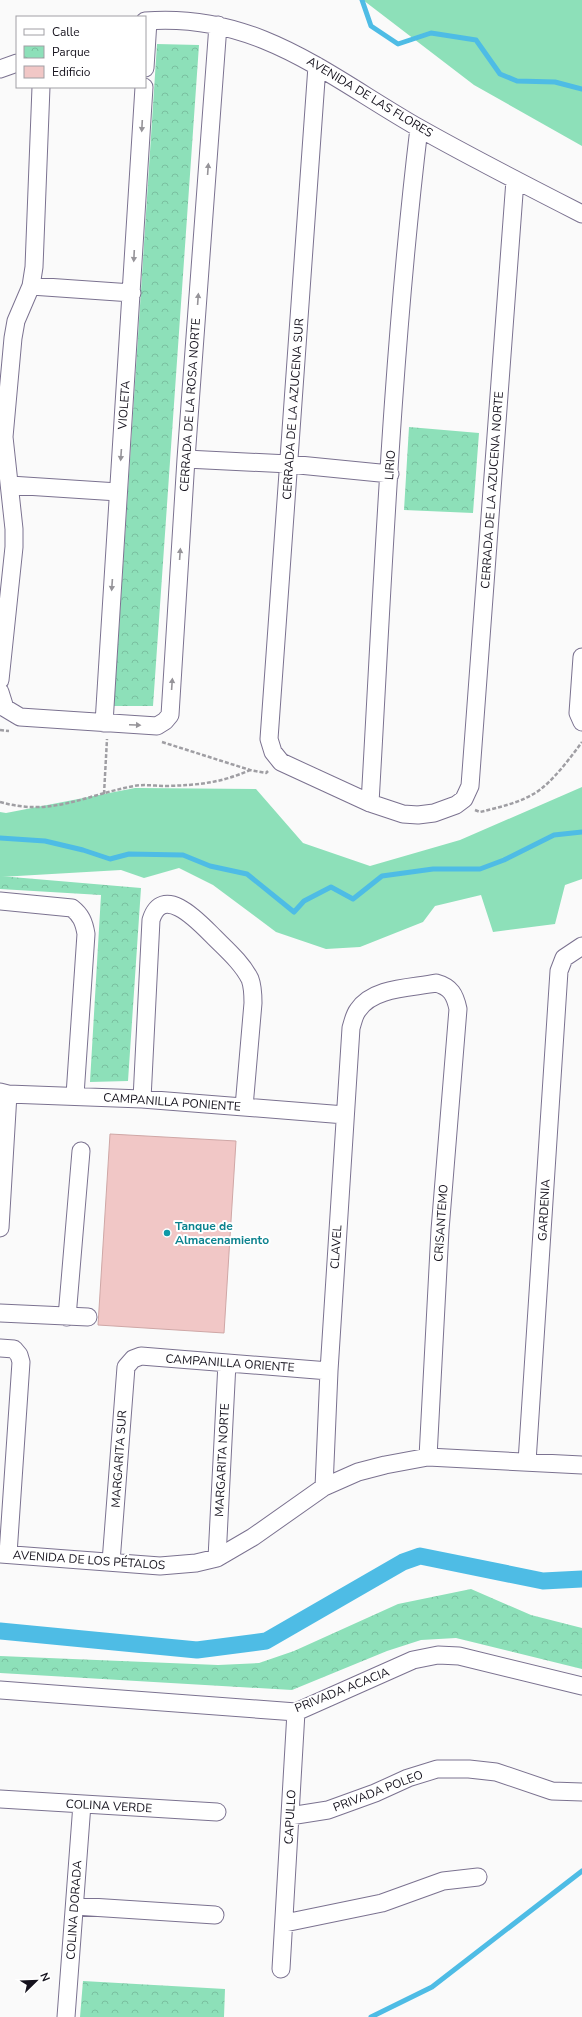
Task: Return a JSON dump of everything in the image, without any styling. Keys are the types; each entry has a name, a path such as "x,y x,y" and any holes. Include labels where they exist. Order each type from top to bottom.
{"street":[{"name":"AVENIDA DE LAS FLORES","path":"146,21 182,21 218,25 256,35 291,51 419,128 582,214"},
{"name":"CERRADA DE LA ROSA NORTE","path":"0,692 5,708 20,717 157,726 165,721 170,715 186,459 218,25"},
{"path":"0,69 16,63"},
{"name":"CERRADA DE LA AZUCENA SUR","path":"277,757 269,739 317,66"},
{"path":"0,680 14,547 10,485 4,437 13,338 16,321 31,286 35,255 41,88"},
{"name":"VIOLETA","path":"104,723 144,88"},
{"name":"LIRIO","path":"370,803 390,474 407,235 419,128"},
{"name":"CERRADA DE LA AZUCENA NORTE","path":"460,802 470,786 515,180"},
{"path":"31,286 132,293"},
{"path":"186,459 289,464 390,474"},
{"path":"10,485 118,492"},
{"path":"582,657 578,713 582,722"},
{"path":"277,757 370,803 403,814 418,815 434,813 460,802"},
{"path":"0,901 72,908 79,914 84,923 86,934 75,1096"},
{"path":"142,1099 151,920 157,908 162,905 171,905 188,912 232,955 250,980 253,992 253,1004 244,1106"},
{"name":"GARDENIA","path":"527,1462 557,985 559,971 564,958 582,946"},
{"name":"CRISANTEMO","path":"358,1009 372,998 383,993 436,983 445,985 451,990 456,999 458,1009 440,1230 428,1457"},
{"name":"CLAVEL","path":"324,1487 329,1371 351,1028 358,1009"},
{"path":"0,1228 4,1093"},
{"name":"CAMPANILLA PONIENTE","path":"4,1093 142,1099 345,1115"},
{"path":"66,1317 81,1151"},
{"path":"0,1313 88,1317"},
{"path":"0,1348 14,1349 22,1362 4,1554"},
{"name":"CAMPANILLA ORIENTE","path":"133,1359 141,1356 329,1371"},
{"name":"MARGARITA SUR","path":"111,1562 126,1367 133,1359"},
{"name":"MARGARITA NORTE","path":"217,1558 227,1363"},
{"name":"AVENIDA DE LOS PÉTALOS","path":"4,1554 160,1566 196,1563 217,1558 253,1537 324,1487 358,1472 428,1457 582,1465"},
{"name":"PRIVADA ACACIA","path":"0,1690 296,1712 413,1660 438,1655 459,1656 582,1686"},
{"name":"CAPULLO","path":"281,1969 285,1923 296,1712"},
{"name":"PRIVADA POLEO","path":"290,1816 328,1810 375,1793 408,1778 437,1769 469,1769 496,1772 552,1791 582,1792"},
{"name":"COLINA VERDE","path":"0,1799 217,1812"},
{"name":"COLINA DORADA","path":"66,2017 82,1804"},
{"path":"285,1923 382,1903 443,1880 478,1877"},
{"path":"75,1906 215,1915"}],"path":[{"path":"104,723 107,735 104,795"},
{"path":"0,730 15,731"},
{"path":"161,742 250,770 266,773 277,757"},
{"path":"460,802 480,812 509,805 540,789 564,766 582,742"},
{"path":"0,802 42,808 104,795 134,786 210,784 234,777 250,770"}],"green space":[{"path":"363,0 582,0 582,146 474,85"},
{"path":"157,44 199,45 153,706 114,706"},
{"path":"409,427 479,433 473,513 404,510"},
{"path":"582,787 582,879 565,885 555,924 493,932 481,895 435,906 423,922 360,947 326,949 276,932 213,885 179,868 144,878 121,870 0,877 0,812 6,813 135,788 256,789 303,843 370,866 460,840"},
{"path":"0,876 141,888 128,1081 90,1082 101,895 0,889"},
{"path":"471,1589 531,1615 582,1628 582,1669 456,1638 421,1640 387,1651 292,1690 0,1673 0,1656 218,1665 259,1663 294,1651 398,1604"},
{"path":"83,1981 225,1989 224,2017 80,2017"}],"building":[{"name":"Tanque de Almacenamiento","path":"110,1134 236,1141 224,1333 98,1325"}],"waterway":[{"path":"362,0 371,26 398,44 431,33 476,40 500,74 517,81 555,82 582,89"},
{"path":"0,838 45,841 83,850 110,859 129,854 183,855 210,866 247,874 294,912 304,901 331,887 353,899 382,876 433,869 480,869 504,860 554,835 582,832"},
{"path":"0,1631 197,1650 266,1641 403,1562 420,1556 543,1581 582,1579"},
{"path":"371,2017 432,1987 582,1871"}],"place":[{"name":"Tanque de Almacenamiento","path":"167,1233"}]}
